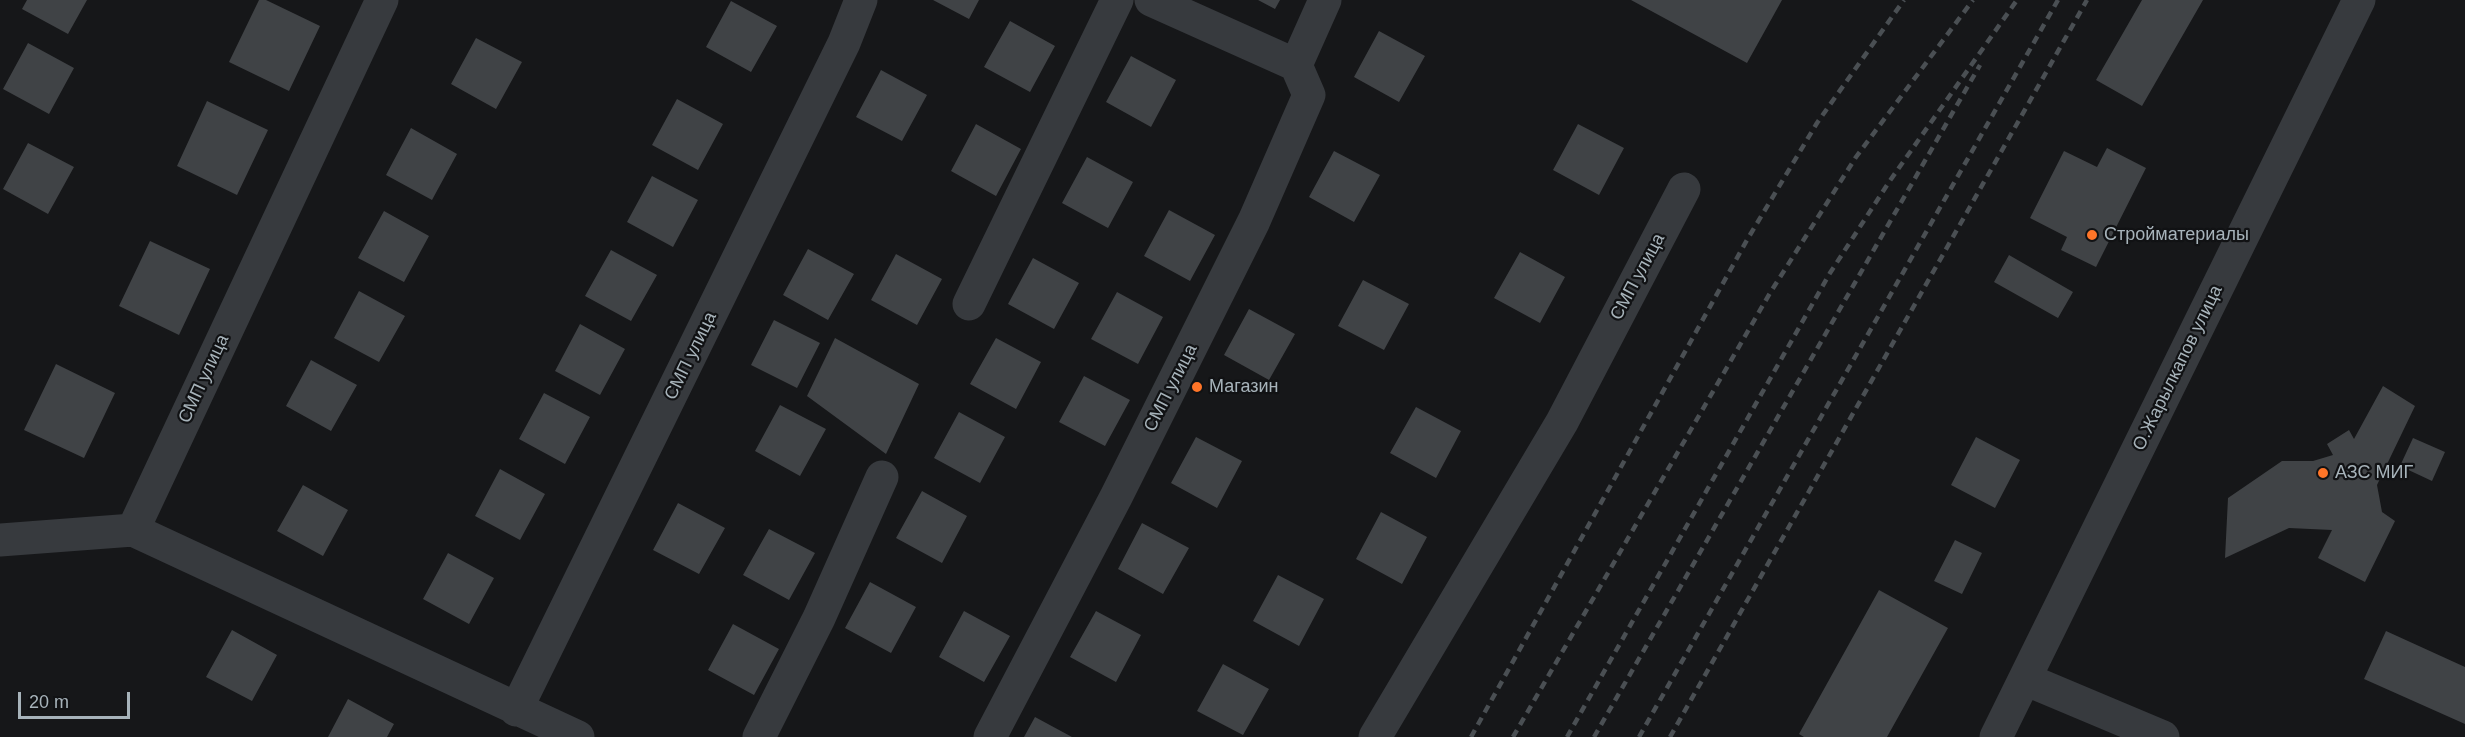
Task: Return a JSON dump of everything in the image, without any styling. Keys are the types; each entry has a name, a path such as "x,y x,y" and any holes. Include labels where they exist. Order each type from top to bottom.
{"street":[{"name":"СМП улица","path":"133,530 382,0"},
{"name":"СМП улица","path":"516,710 839,53 861,0"},
{"path":"969,304 1117,0"},
{"path":"1151,0 1296,65 1325,0"},
{"name":"О.Жарылкапов улица","path":"1996,737 2359,0"},
{"name":"СМП улица","path":"990,737 1116,497 1254,221 1309,95 1296,65"},
{"name":"СМП улица","path":"1374,737 1562,422 1684,189"},
{"path":"759,737 819,618 882,477"},
{"path":"0,540 133,530 578,737"},
{"path":"2025,679 2163,737"}],"building":[{"path":"27,0 87,0 68,34 22,9"},
{"path":"259,0 266,0 320,26 289,91 229,62"},
{"path":"933,0 979,0 969,19"},
{"path":"1258,0 1280,0 1275,9"},
{"path":"1631,0 1782,0 1747,63"},
{"path":"2142,0 2203,0 2142,106 2096,80"},
{"path":"731,1 777,26 751,72 706,47"},
{"path":"1010,21 1055,46 1030,92 984,67"},
{"path":"1379,31 1425,56 1399,102 1354,77"},
{"path":"476,38 522,62 496,109 451,84"},
{"path":"28,43 74,68 49,114 3,89"},
{"path":"1131,56 1176,80 1151,127 1106,102"},
{"path":"881,70 927,95 902,141 856,117"},
{"path":"677,99 723,124 698,170 652,145"},
{"path":"207,101 268,130 237,195 177,166"},
{"path":"976,124 1021,149 996,196 951,171"},
{"path":"1578,124 1624,148 1599,195 1553,170"},
{"path":"411,128 457,154 432,200 386,175"},
{"path":"28,143 74,167 48,214 3,189"},
{"path":"2107,148 2146,168 2096,267 2061,250 2067,237 2030,218 2064,151 2097,167"},
{"path":"1334,151 1380,175 1354,222 1309,197"},
{"path":"1087,157 1133,182 1108,228 1062,203"},
{"path":"652,176 698,200 673,247 627,222"},
{"path":"1169,210 1215,235 1190,281 1144,256"},
{"path":"384,211 429,236 404,282 358,258"},
{"path":"150,241 210,269 179,335 119,306"},
{"path":"808,249 854,274 828,320 783,295"},
{"path":"611,250 657,275 631,321 585,296"},
{"path":"1520,252 1565,277 1540,323 1494,298"},
{"path":"896,254 942,279 917,325 871,300"},
{"path":"2009,255 2073,292 2058,318 1994,282"},
{"path":"1033,258 1079,283 1054,329 1008,304"},
{"path":"1363,280 1409,304 1384,350 1338,326"},
{"path":"359,291 405,316 379,362 334,338"},
{"path":"1117,292 1163,317 1138,364 1091,339"},
{"path":"1249,309 1295,334 1269,380 1224,355"},
{"path":"774,320 820,343 797,388 751,365"},
{"path":"580,324 625,349 600,395 555,371"},
{"path":"835,338 919,384 886,454 807,396"},
{"path":"996,338 1041,362 1016,409 970,384"},
{"path":"311,360 357,385 331,431 286,406"},
{"path":"56,364 115,393 84,458 24,430"},
{"path":"1084,376 1130,400 1105,446 1059,422"},
{"name":"АЗС МИГ","path":"2383,386 2415,406 2377,485 2382,512 2395,521 2365,582 2318,558 2332,530 2289,528 2225,558 2228,498 2282,461 2313,461 2333,455 2327,444 2349,430 2354,439"},
{"path":"544,393 590,417 565,464 519,439"},
{"path":"780,405 826,429 800,476 755,451"},
{"path":"1416,407 1461,431 1436,478 1390,453"},
{"path":"959,412 1005,437 980,483 934,458"},
{"path":"1196,437 1242,461 1217,508 1171,483"},
{"path":"1976,437 2020,460 1995,508 1951,485"},
{"path":"2413,438 2445,452 2432,481 2400,466"},
{"path":"500,469 545,494 520,540 475,516"},
{"path":"303,485 348,510 323,556 277,531"},
{"path":"922,491 967,516 942,563 896,538"},
{"path":"678,503 725,528 699,574 653,550"},
{"path":"1381,512 1427,537 1402,584 1356,559"},
{"path":"1142,523 1189,548 1163,594 1118,569"},
{"path":"769,529 815,553 789,600 743,575"},
{"path":"1955,540 1982,553 1962,594 1934,581"},
{"path":"448,553 494,578 469,624 423,599"},
{"path":"1278,575 1324,599 1299,646 1253,621"},
{"path":"870,582 916,607 891,653 845,628"},
{"path":"1879,590 1948,628 1887,737 1804,737 1799,734"},
{"path":"964,611 1010,636 984,682 939,657"},
{"path":"1096,611 1141,635 1116,682 1070,657"},
{"path":"733,624 779,649 754,695 708,670"},
{"path":"232,630 277,655 252,701 206,677"},
{"path":"2386,631 2465,667 2465,724 2364,679"},
{"path":"1223,664 1269,689 1243,735 1197,711"},
{"path":"348,699 394,724 387,737 328,737"},
{"path":"1035,717 1072,737 1024,737"}],"railway":[{"path":"1471,737 1747,240 1817,123 1904,0"},
{"path":"1513,737 1770,293 1856,157 1973,0"},
{"path":"1567,737 1830,273 1889,182 2017,0"},
{"path":"1639,737 2058,0"},
{"path":"1670,737 2087,0"},
{"path":"1594,737 1980,65"}],"place":[{"name":"Стройматериалы","path":"2092,235"},
{"name":"Магазин","path":"1197,387"},
{"name":"АЗС МИГ","path":"2323,473"}]}
